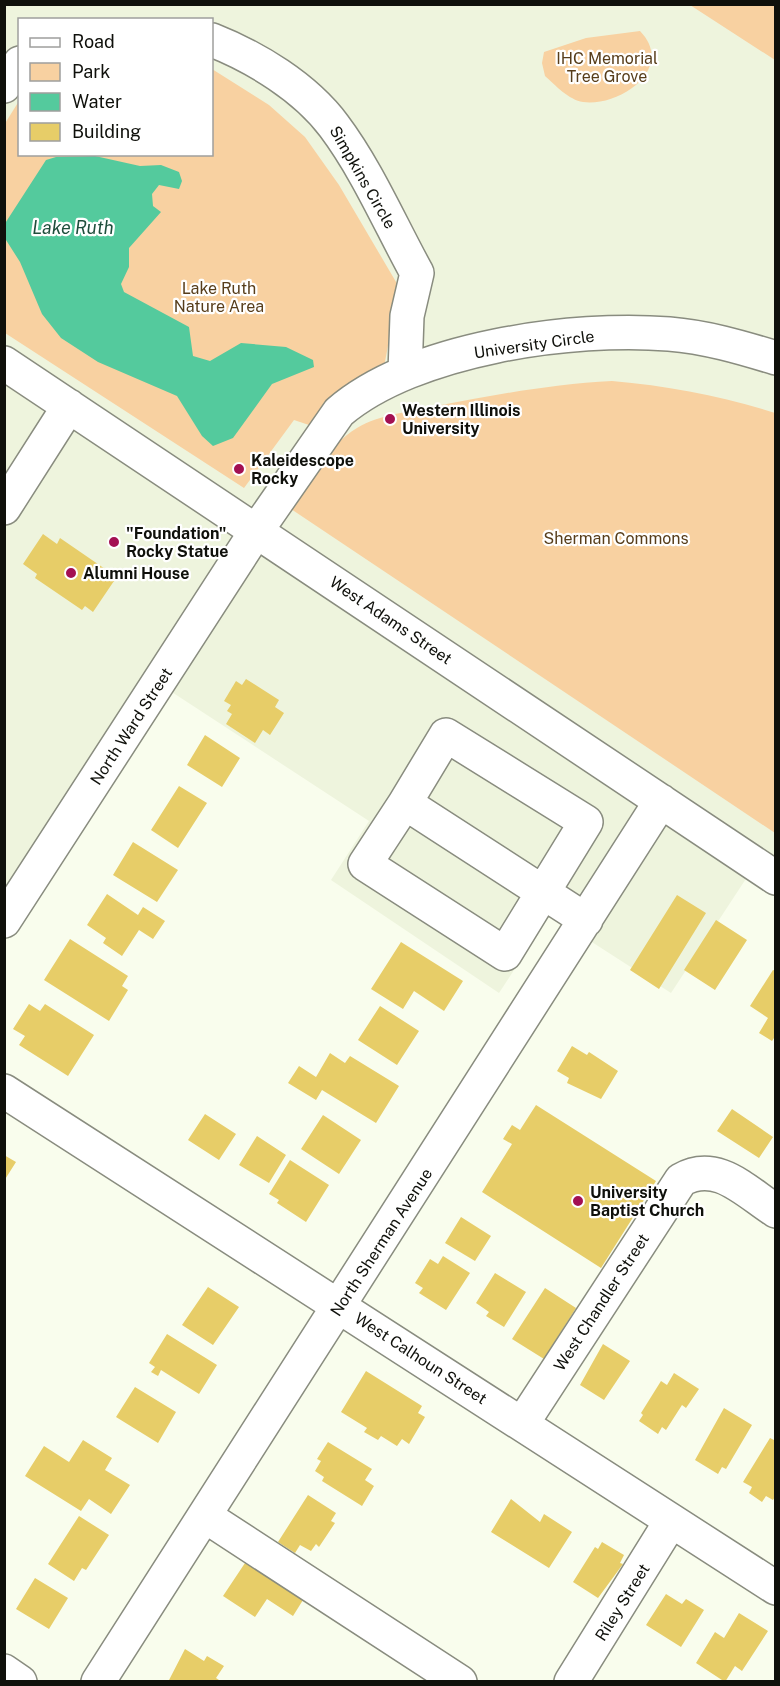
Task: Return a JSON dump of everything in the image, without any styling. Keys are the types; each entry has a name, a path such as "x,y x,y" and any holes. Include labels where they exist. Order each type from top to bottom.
{"street":[{"name":"Simpkins Circle","path":"213,39 229,46 282,78 333,125 351,151 417,273 407,316 405,372"},
{"path":"4,86 18,66"},
{"name":"University Circle","path":"257,530 339,412 354,399 405,372 481,348 616,333 669,334 721,341 776,358"},
{"name":"West Adams Street","path":"4,363 776,878"},
{"path":"4,507 69,406"},
{"name":"North Ward Street","path":"4,921 257,530"},
{"path":"446,735 586,822 505,954 365,864 405,803 446,735"},
{"name":"North Sherman Avenue","path":"98,1682 662,801"},
{"path":"405,803 586,920"},
{"name":"West Calhoun Street","path":"4,1091 776,1587"},
{"name":"West Chandler Street","path":"522,1424 681,1180 700,1172 721,1174 776,1212"},
{"path":"205,1516 460,1682"},
{"name":"Riley Street","path":"571,1682 671,1521"},
{"path":"4,1671 20,1682"}],"shaded area":[{"name":"Western Illinois University","path":"5,5 775,5 775,879 755,865 671,993 550,915 499,993 331,880 369,821 158,683 5,921"}],"green space":[{"path":"690,5 775,5 775,60"},
{"name":"IHC Memorial Tree Grove","path":"640,31 649,45 651,58 648,71 639,82 613,98 598,102 578,101 567,95 545,76 542,63 544,52 586,38"},
{"name":"Lake Ruth Nature Area","path":"213,70 269,105 305,137 339,185 399,287 384,367 332,402 309,425 294,420 244,488 5,333 4,125 18,103 18,156 213,156"},
{"name":"Sherman Commons","path":"612,381 695,392 775,413 775,833 291,509 328,454 346,436 366,423 385,416 501,394"}],"water":[{"name":"Lake Ruth","path":"95,156 140,166 161,165 179,172 182,181 179,189 159,185 152,194 153,206 161,212 129,248 129,267 121,284 124,292 189,327 193,356 210,361 241,343 286,347 313,360 314,367 272,384 233,438 213,446 202,436 177,396 98,362 61,338 42,314 20,262 6,240 4,225 46,160 56,157"}],"building":[{"name":"Alumni House","path":"43,534 57,544 60,538 108,571 105,575 114,581 93,612 85,606 82,610 35,578 37,574 23,564"},
{"path":"246,679 279,700 275,707 284,713 270,735 263,730 255,743 226,724 232,714 227,711 231,705 224,701 236,681 242,685"},
{"path":"205,735 240,758 222,787 187,765"},
{"path":"179,786 207,803 178,848 151,830"},
{"path":"133,842 178,870 157,902 113,875"},
{"path":"107,894 138,915 143,907 165,921 153,939 139,930 122,956 103,943 106,938 87,925"},
{"path":"677,895 706,913 659,989 630,970"},
{"path":"716,920 747,940 715,990 684,970"},
{"path":"70,939 128,976 122,986 128,990 109,1021 44,980"},
{"path":"401,942 463,981 444,1011 414,991 403,1009 371,989"},
{"path":"773,970 776,971 776,1035 772,1041 759,1033 768,1018 750,1006"},
{"path":"29,1004 40,1011 45,1004 94,1035 68,1076 19,1045 25,1036 13,1029"},
{"path":"380,1006 419,1031 397,1065 358,1040"},
{"path":"572,1046 587,1055 589,1052 618,1071 601,1099 567,1083 569,1078 557,1071"},
{"path":"330,1053 345,1063 350,1056 399,1086 376,1123 322,1090 316,1100 288,1083 299,1066 316,1077"},
{"path":"536,1105 656,1181 601,1268 482,1192 512,1144 503,1139 512,1125 520,1130"},
{"path":"732,1109 773,1137 759,1158 717,1131"},
{"path":"205,1114 236,1134 219,1160 188,1140"},
{"path":"323,1115 361,1140 339,1174 301,1149"},
{"path":"257,1136 286,1155 269,1183 239,1165"},
{"path":"4,1155 16,1162 4,1181"},
{"path":"290,1160 329,1185 306,1222 277,1203 279,1200 269,1194"},
{"path":"461,1217 491,1236 475,1261 445,1243"},
{"path":"443,1256 470,1273 446,1310 419,1293 423,1288 415,1283 430,1259 438,1264"},
{"path":"495,1273 526,1292 504,1327 486,1316 489,1312 476,1303"},
{"path":"208,1287 239,1307 213,1345 182,1325"},
{"path":"545,1288 576,1308 544,1359 512,1339"},
{"path":"167,1334 217,1365 199,1394 161,1370 158,1376 151,1372 155,1367 149,1363"},
{"path":"603,1344 630,1361 604,1400 580,1385"},
{"path":"366,1371 422,1406 418,1413 425,1417 409,1444 402,1439 397,1446 381,1436 378,1440 364,1432 367,1428 341,1412"},
{"path":"674,1373 699,1389 686,1408 682,1405 666,1430 662,1427 658,1434 639,1421 643,1415 641,1413 661,1381 667,1385"},
{"path":"135,1387 176,1412 158,1443 116,1417"},
{"path":"724,1408 752,1425 726,1469 722,1467 718,1474 695,1460"},
{"path":"770,1438 776,1441 776,1495 773,1500 766,1496 762,1502 749,1493 752,1487 743,1482"},
{"path":"83,1440 112,1458 105,1470 130,1485 111,1514 89,1499 81,1511 25,1476 44,1446 69,1462"},
{"path":"328,1442 372,1469 365,1480 374,1486 362,1506 322,1481 324,1477 315,1471 321,1461 317,1459"},
{"path":"308,1495 336,1513 331,1521 335,1523 319,1547 316,1544 311,1551 300,1545 295,1553 278,1542"},
{"path":"511,1499 540,1522 544,1514 572,1532 549,1568 491,1532"},
{"path":"79,1516 109,1535 86,1570 82,1568 74,1581 48,1564"},
{"path":"602,1542 624,1555 620,1563 623,1564 598,1598 573,1582 595,1547 598,1549"},
{"path":"251,1554 308,1592 293,1616 267,1599 255,1617 223,1596"},
{"path":"35,1578 68,1598 49,1629 16,1609"},
{"path":"666,1594 682,1604 686,1599 704,1610 681,1647 646,1625"},
{"path":"739,1613 768,1631 742,1671 735,1666 725,1682 696,1663 715,1632 724,1638"},
{"path":"185,1649 204,1661 207,1656 224,1666 216,1678 222,1682 168,1682"}],"place":[{"name":"Western Illinois University","path":"390,419"},
{"name":"Kaleidescope Rocky","path":"239,469"},
{"name":"\"Foundation\" Rocky Statue","path":"114,542"},
{"name":"Alumni House","path":"71,573"},
{"name":"University Baptist Church","path":"578,1201"}]}
